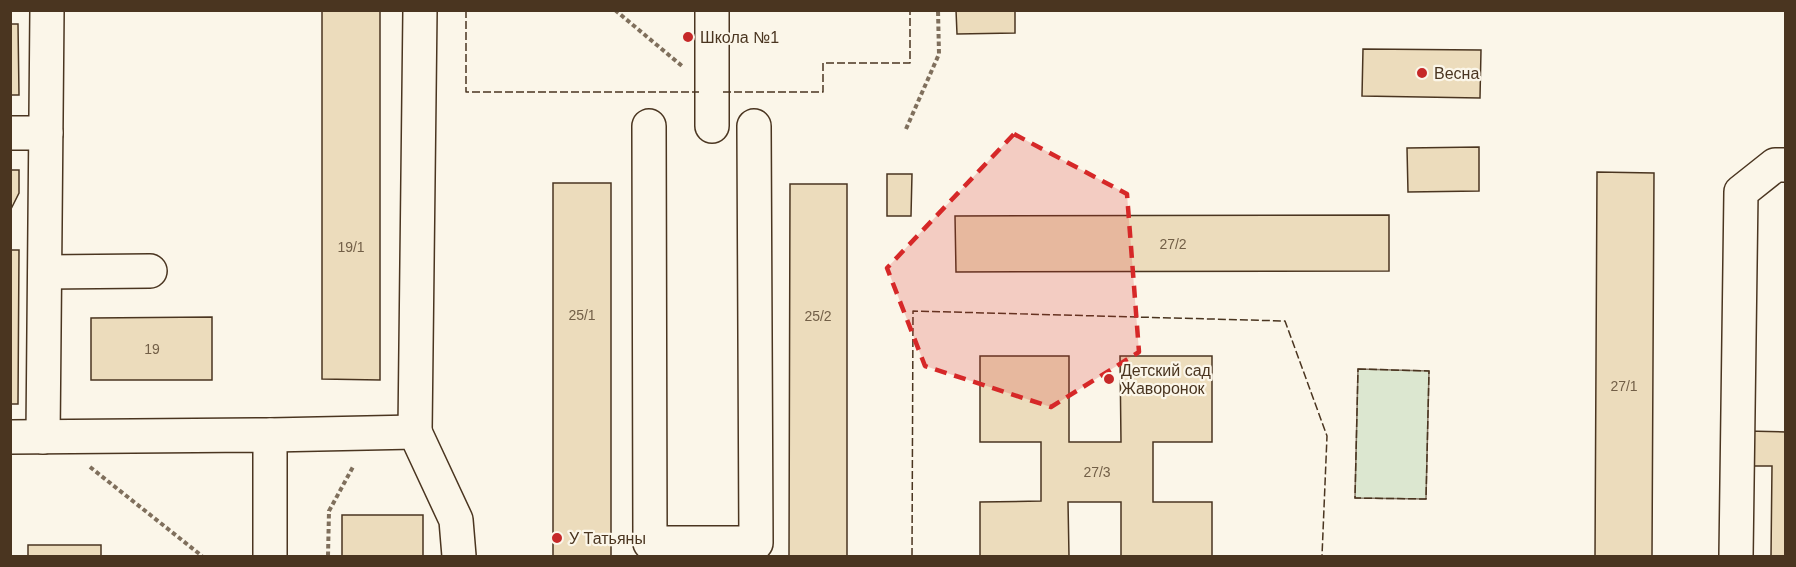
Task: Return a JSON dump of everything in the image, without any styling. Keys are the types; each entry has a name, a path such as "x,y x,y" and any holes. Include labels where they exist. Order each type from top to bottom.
{"lane":[{"path":"47,10 45,272 48,437"},
{"path":"420,10 415,432 456,520 459,556"},
{"path":"712,10 712,126"},
{"path":"649,126 650,543 756,550 754,126"},
{"path":"10,133 46,133"},
{"path":"1736,556 1741,192 1775,165 1785,165"},
{"path":"45,272 150,272"},
{"path":"10,437 415,432"},
{"path":"270,435 270,556"}],"path":[{"path":"615,10 712,92"},
{"path":"906,129 939,54 938,10"},
{"path":"328,556 329,511 372,433"},
{"path":"48,437 202,556"}],"highlighted area":[{"path":"1014,134 1127,194 1139,352 1051,407 925,366 887,268"}],"green space":[{"path":"1358,369 1429,371 1426,499 1355,498"}],"building":[{"path":"322,10 380,10 380,380 322,379"},
{"path":"956,10 1015,10 1015,33 957,34"},
{"path":"10,24 18,24 19,95 10,95"},
{"name":"Весна","path":"1363,49 1481,50 1480,98 1362,96"},
{"path":"1479,147 1479,191 1408,192 1407,148"},
{"path":"10,170 19,170 19,193 10,211"},
{"path":"1597,172 1654,173 1652,556 1595,556"},
{"path":"887,174 912,174 911,216 887,216"},
{"path":"553,183 611,183 611,556 553,556"},
{"path":"790,184 847,184 847,556 789,556"},
{"path":"1389,215 1389,271 956,272 955,216"},
{"path":"10,250 19,250 18,404 10,404"},
{"path":"212,317 212,380 91,380 91,318"},
{"path":"980,356 1069,356 1069,442 1121,442 1120,356 1212,356 1212,442 1153,442 1153,502 1212,502 1212,556 1121,556 1121,502 1068,502 1069,556 980,556 980,502 1041,501 1041,442 980,442"},
{"path":"1746,431 1786,432 1786,556 1771,556 1772,466 1746,466"},
{"path":"342,515 423,515 423,556 342,556"},
{"path":"28,545 101,545 101,556 28,556"}],"fence":[{"path":"466,10 466,92 699,92"},
{"path":"723,92 823,92 823,63 910,63 910,10"},
{"path":"912,556 913,311 1285,321 1327,436 1322,556"},
{"path":"1358,369 1429,371 1426,499 1355,498 1358,369"}],"place":[{"name":"Школа №1","path":"688,37"},
{"name":"Весна","path":"1422,73"},
{"name":"Детский сад Жаворонок","path":"1109,379"},
{"name":"У Татьяны","path":"557,538"}]}
